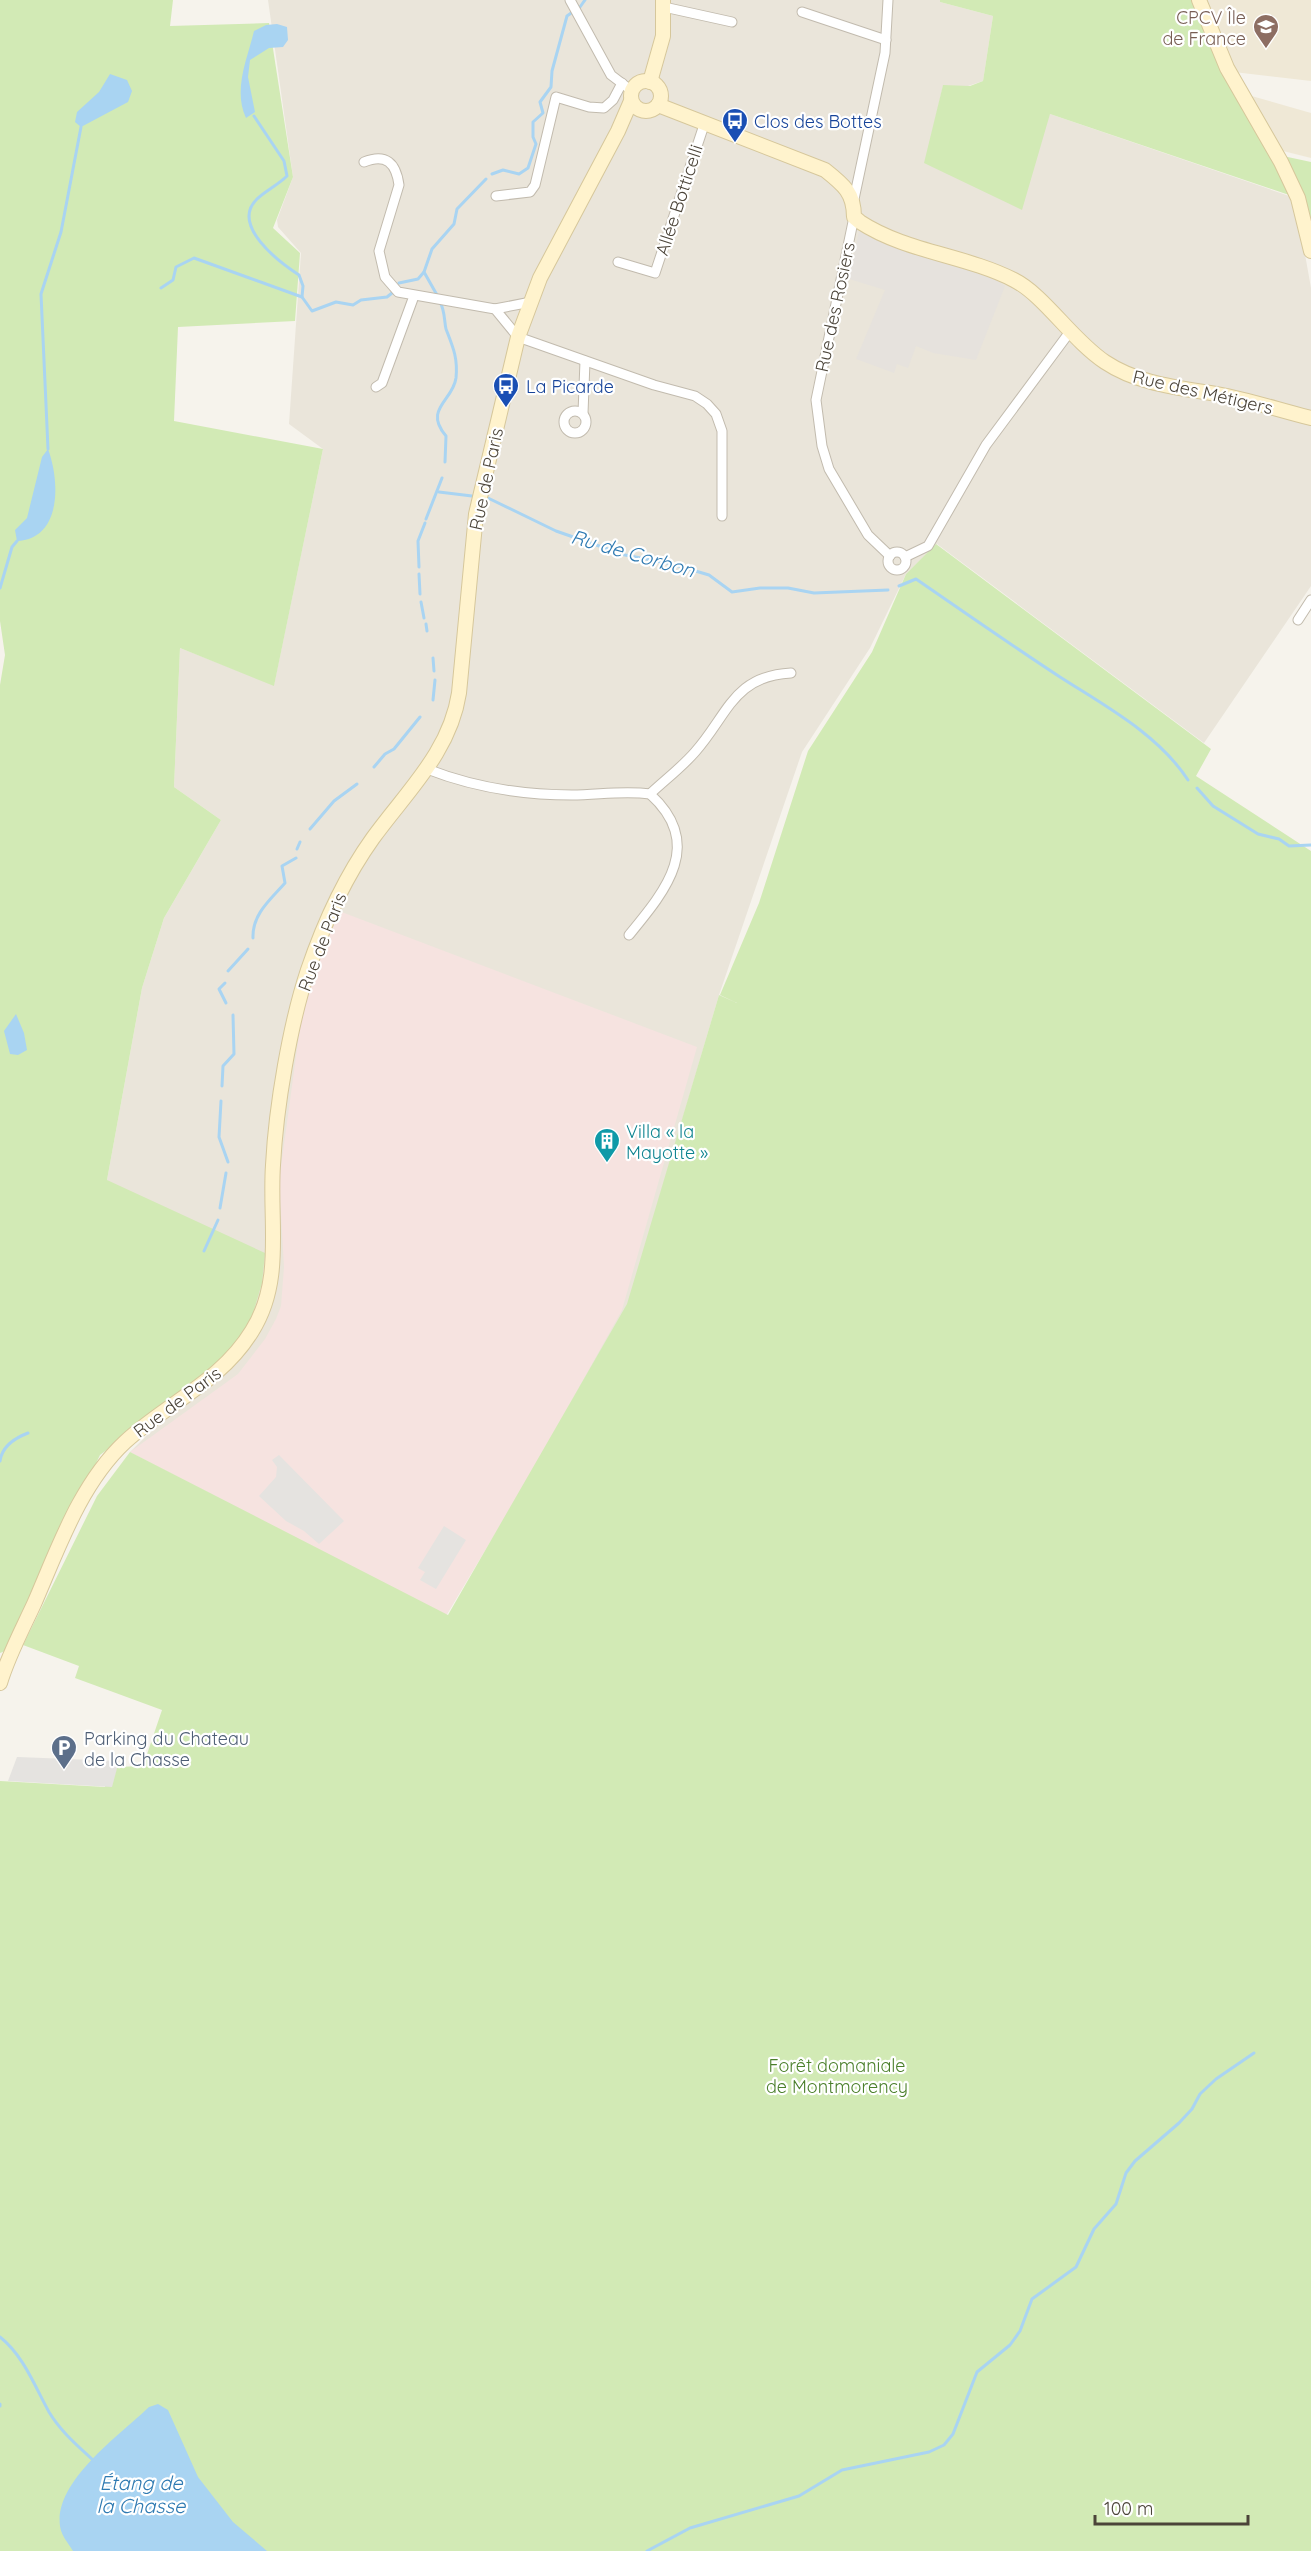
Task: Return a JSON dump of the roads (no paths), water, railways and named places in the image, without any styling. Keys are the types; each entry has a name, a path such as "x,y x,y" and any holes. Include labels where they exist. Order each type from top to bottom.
{"main road":[{"path":"1199,0 1223,59 1298,198 1311,251"},
{"path":"650,82 663,36 664,3"},
{"path":"650,82 660,92 658,105 651,110 631,96 637,84 650,82"},
{"name":"Rue de Paris","path":"0,1683 57,1553 86,1492 104,1464 128,1440 218,1374 254,1330 268,1298 275,1248 274,1153 295,1015 308,970 325,925 344,886 372,839 441,748 456,711 476,514 518,337 540,279 618,131 631,96"},
{"path":"658,105 704,125 825,170 842,184 854,199"},
{"name":"Rue des Rosiers","path":"854,199 854,217"},
{"name":"Rue des Métigers","path":"854,217 869,228 1017,281 1033,294 1069,333 1106,363 1146,381 1228,396 1311,418"}],"street":[{"path":"570,0 611,75 631,96"},
{"name":"Rue des Rosiers","path":"854,199 886,40 888,0"},
{"path":"664,3 732,22"},
{"path":"802,12 886,40"},
{"path":"496,196 523,194 530,192 535,185 556,97 589,107 604,108 613,100 631,96"},
{"name":"Allée Botticelli","path":"618,262 655,273 704,125"},
{"path":"364,162 383,158 393,163 398,174 399,185 379,251 380,264 385,277 398,292 495,309 531,302"},
{"name":"Rue des Rosiers","path":"854,217 816,400 822,446 829,469 868,535 890,556"},
{"path":"376,387 382,383 414,296"},
{"path":"495,309 518,337 654,385 695,396 713,409 722,431 722,516"},
{"path":"905,557 928,546 986,445 1069,333"},
{"path":"583,413 585,361"},
{"path":"898,552 905,557 906,565 898,571 890,567 890,556 898,552"},
{"path":"1298,620 1311,600"},
{"path":"650,794 696,752 734,697 765,676 791,673"},
{"path":"427,768 461,783 520,792 565,795 632,792 650,794 673,820 678,844 677,860 653,905 629,936"}],"water":[{"path":"277,24 287,27 288,40 283,47 269,48 250,60 248,77 255,112 246,118 241,97 242,75 254,31 266,25"},
{"path":"110,74 127,80 132,91 128,102 81,127 75,122 77,112 99,92"},
{"path":"48,449 55,477 54,506 50,519 43,530 32,538 17,541 15,530 27,518 42,457"},
{"path":"16,1014 24,1033 27,1050 18,1055 10,1054 4,1031"},
{"name":"Étang de la Chasse","path":"158,2404 168,2410 198,2477 233,2522 267,2551 73,2551 63,2536 60,2526 61,2509 67,2492 91,2460 149,2407"}],"waterway":[{"name":"Ru de Corbon","path":"580,7 585,0"},
{"name":"Ru de Corbon","path":"492,174 503,170 519,174 528,168 536,144 533,137 533,122 543,113 540,102 551,87 552,71 567,16 574,11"},
{"path":"254,116 284,161 287,176 257,199 250,209 249,220 260,242 299,275 303,286 302,297 312,311 336,302 353,305 361,300 387,297 392,293"},
{"path":"48,449 41,294 61,232 81,127"},
{"name":"Ru de Corbon","path":"437,295 424,272 432,249 454,224 457,209 486,179"},
{"path":"161,288 173,280 176,267 194,258 302,297"},
{"path":"399,283 418,279 424,272"},
{"name":"Ru de Corbon","path":"440,302 456,364 454,386 441,406 437,419 446,436 445,462"},
{"path":"426,519 442,478"},
{"name":"Ru de Corbon","path":"439,492 472,496"},
{"name":"Ru de Corbon","path":"488,498 556,531 625,555 672,564 709,575 732,592 760,588 788,588 814,593 888,590"},
{"path":"419,567 418,541 425,523"},
{"path":"0,588 12,547 17,541"},
{"path":"419,574 420,594"},
{"name":"Ru de Corbon","path":"899,586 916,579 1130,722 1162,749 1188,780"},
{"path":"421,602 424,618"},
{"path":"426,624 427,631"},
{"path":"433,658 434,671"},
{"path":"433,700 435,680"},
{"path":"374,767 385,754 394,749 420,717"},
{"path":"310,829 334,801 357,784"},
{"name":"Ru de Corbon","path":"1197,788 1213,806 1258,834 1279,839 1289,846 1311,845"},
{"path":"297,849 300,842"},
{"path":"253,938 259,914 285,883 282,866 296,858"},
{"path":"228,971 248,949"},
{"path":"225,983 219,989 226,1003"},
{"path":"222,1086 223,1066 234,1054 233,1015"},
{"path":"221,1101 219,1137 228,1162"},
{"path":"220,1208 226,1173"},
{"path":"204,1251 218,1220"},
{"path":"0,1461 3,1451 10,1443 28,1433"},
{"path":"647,2551 690,2528 799,2496 842,2470 929,2452 944,2445 953,2434 977,2372 1010,2345 1020,2331 1032,2299 1076,2267 1094,2229 1116,2204 1126,2173 1135,2161 1179,2123 1192,2109 1200,2094 1216,2079 1254,2053"},
{"path":"0,2337 22,2362 59,2426 94,2461"}],"place":[{"name":"CPCV Île de France","path":"1266,50"},
{"name":"Clos des Bottes","path":"735,144"},
{"name":"La Picarde","path":"506,409"},
{"name":"Villa « la Mayotte »","path":"607,1164"},
{"name":"Parking du Chateau de la Chasse","path":"64,1771"}],"park label":[{"name":"Forêt domaniale de Montmorency","path":"837,2075"}]}
